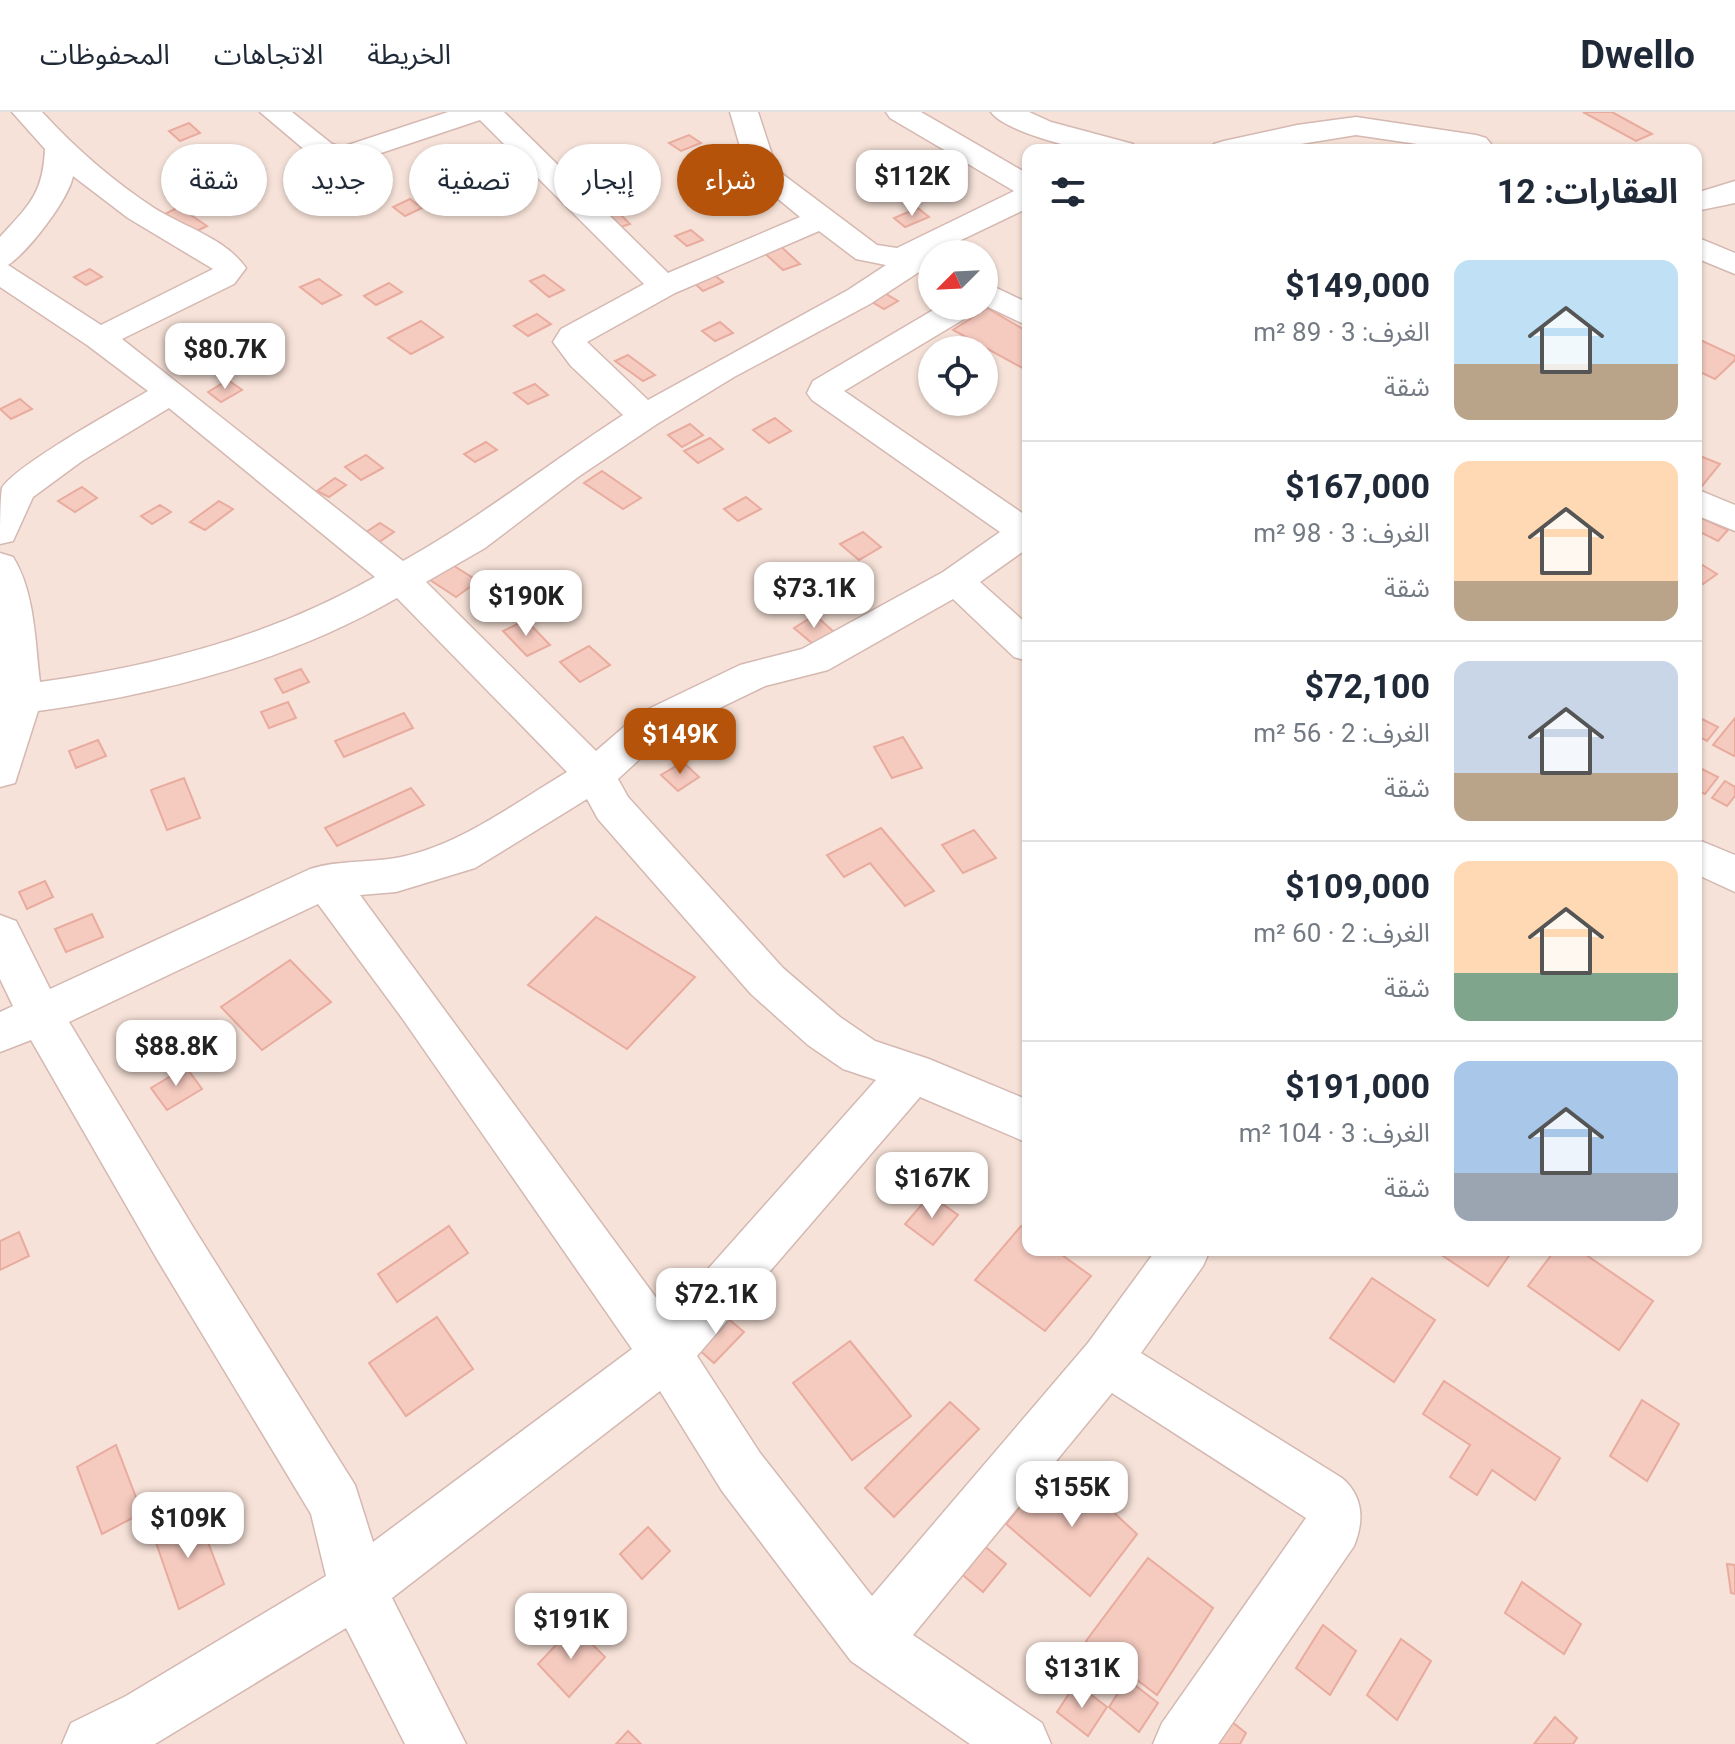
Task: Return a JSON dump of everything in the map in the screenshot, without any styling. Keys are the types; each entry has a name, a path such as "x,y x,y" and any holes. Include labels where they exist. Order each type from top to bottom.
{"street":[{"path":"0,121 25,112 59,150 155,222 230,268 223,277 99,338"},
{"path":"274,112 322,150 342,157 476,112"},
{"path":"488,112 664,286"},
{"path":"744,112 763,174 867,252 916,261"},
{"path":"900,112 1022,183"},
{"path":"1005,112 1041,128 1101,144"},
{"path":"1410,112 1478,144"},
{"path":"1251,144 1356,126 1466,144"},
{"path":"0,258 50,202 59,182 59,150"},
{"path":"1702,201 1724,197 1735,190"},
{"path":"11,703 102,688 228,658 402,580 472,539 565,469 645,416 722,370 859,297 1022,199"},
{"path":"645,416 583,359 570,342 573,336 664,286 821,219"},
{"path":"1702,249 1735,265"},
{"path":"0,273 99,338 171,392 402,580 595,775 613,808 767,981 824,1031 859,1055 912,1073 1022,1119"},
{"path":"998,299 1022,309"},
{"path":"0,315 45,303"},
{"path":"939,320 825,388 824,393 1022,528"},
{"path":"0,532 9,504 20,489 70,453 171,392"},
{"path":"1702,504 1735,519"},
{"path":"20,1024 325,881 396,875 460,856 595,775 654,723 754,675 814,660 956,581 1022,534"},
{"path":"0,566 11,703 0,772"},
{"path":"956,581 1022,642"},
{"path":"1702,858 1735,875"},
{"path":"325,881 666,1354 741,1472 871,1641 1021,1744"},
{"path":"0,933 20,1024 175,1243 336,1504 357,1589 436,1744"},
{"path":"92,1744 147,1717 357,1589 666,1354 912,1073"},
{"path":"871,1641 1106,1360 1181,1256"},
{"path":"1106,1360 1323,1497 1336,1515 1334,1526 1183,1744"}],"shaded area":[{"path":"0,112 1735,112 1735,1744 0,1744"}],"building":[{"path":"1583,112 1612,112 1652,134 1636,141"},
{"path":"189,123 200,133 180,141 169,131"},
{"path":"689,135 701,143 677,144 677,148 669,143"},
{"path":"890,177 904,189 882,196 868,184"},
{"path":"409,199 409,214 405,216 393,207"},
{"path":"918,208 929,217 905,227 894,218"},
{"path":"161,216 192,216 207,226 189,235"},
{"path":"605,216 622,216 630,224 617,228"},
{"path":"691,230 703,240 687,246 675,236"},
{"path":"777,243 800,264 783,270 760,249"},
{"path":"90,269 102,277 86,285 74,277"},
{"path":"708,270 723,282 703,291 689,278"},
{"path":"544,275 564,290 549,297 530,281"},
{"path":"319,279 341,295 322,304 300,287"},
{"path":"389,283 402,292 376,305 364,296"},
{"path":"881,291 898,301 884,309 867,299"},
{"path":"537,314 551,324 528,336 514,326"},
{"path":"998,314 1022,328 1022,368 998,355 998,336 964,336 953,330 968,320 998,320"},
{"path":"421,321 443,337 411,354 388,338"},
{"path":"720,322 733,333 715,341 702,331"},
{"path":"1702,341 1735,356 1735,360 1715,379 1702,373"},
{"path":"628,355 655,375 643,381 615,361"},
{"path":"228,380 242,390 221,402 208,392"},
{"path":"535,384 548,395 528,404 514,393"},
{"path":"20,399 32,409 11,419 0,409"},
{"path":"775,418 791,431 769,443 753,430"},
{"path":"690,424 703,435 682,447 668,435"},
{"path":"710,438 723,449 698,463 684,451"},
{"path":"486,442 497,450 475,462 464,454"},
{"path":"366,455 383,468 361,480 345,467"},
{"path":"1702,457 1720,464 1702,486"},
{"path":"602,471 641,498 623,509 584,483"},
{"path":"335,478 346,485 329,497 317,491"},
{"path":"82,487 97,498 75,512 58,501"},
{"path":"746,497 761,509 738,521 724,509"},
{"path":"219,501 233,509 205,530 190,522"},
{"path":"160,505 171,512 152,524 141,516"},
{"path":"1702,518 1728,530 1718,541 1702,533"},
{"path":"380,523 394,532 373,546 360,536"},
{"path":"863,532 881,547 859,560 840,544"},
{"path":"443,559 478,581 456,597 421,574"},
{"path":"1702,565 1717,574 1702,583"},
{"path":"522,579 541,594 521,606 502,591"},
{"path":"815,615 834,632 813,644 794,628"},
{"path":"526,620 550,645 527,656 503,631"},
{"path":"589,646 610,665 580,682 560,662"},
{"path":"301,669 309,682 283,693 275,679"},
{"path":"288,702 296,718 269,728 261,712"},
{"path":"404,713 413,728 344,757 335,741"},
{"path":"1735,718 1735,755 1734,756 1713,745"},
{"path":"1702,719 1718,727 1707,741 1702,738"},
{"path":"903,737 922,768 892,778 874,747"},
{"path":"98,740 106,756 76,768 69,751"},
{"path":"683,762 699,777 678,791 661,775"},
{"path":"1702,769 1718,777 1705,794 1702,793"},
{"path":"184,778 200,818 167,830 151,790"},
{"path":"1725,781 1735,787 1735,796 1727,806 1712,798"},
{"path":"411,788 424,805 337,846 325,828"},
{"path":"881,828 934,891 905,906 870,863 844,877 827,855"},
{"path":"974,830 996,858 963,873 942,845"},
{"path":"45,881 53,897 27,909 19,892"},
{"path":"92,914 103,937 66,952 55,929"},
{"path":"596,917 695,977 627,1049 528,985"},
{"path":"290,960 331,1002 262,1050 221,1007"},
{"path":"186,1067 202,1089 167,1110 151,1088"},
{"path":"930,1195 958,1215 933,1245 905,1224"},
{"path":"449,1226 468,1253 397,1302 378,1274"},
{"path":"1021,1226 1022,1256 1063,1256 1091,1276 1045,1331 975,1280"},
{"path":"19,1232 29,1256 0,1270 0,1241"},
{"path":"1443,1256 1509,1256 1488,1286"},
{"path":"1550,1256 1588,1256 1653,1301 1619,1350 1528,1286"},
{"path":"1372,1278 1435,1320 1394,1382 1330,1338"},
{"path":"718,1310 744,1332 714,1363 688,1340"},
{"path":"437,1317 473,1369 406,1416 369,1363"},
{"path":"850,1341 911,1416 852,1460 793,1383"},
{"path":"1444,1381 1560,1458 1535,1500 1492,1470 1477,1495 1450,1477 1470,1445 1423,1414"},
{"path":"1642,1400 1679,1424 1647,1481 1610,1456"},
{"path":"950,1402 979,1429 894,1517 865,1488"},
{"path":"116,1445 142,1513 102,1534 77,1467"},
{"path":"1058,1461 1137,1534 1090,1596 1006,1524"},
{"path":"196,1511 224,1584 179,1609 153,1534"},
{"path":"648,1527 670,1551 642,1579 620,1554"},
{"path":"976,1539 1006,1564 983,1592 952,1566"},
{"path":"1148,1558 1213,1608 1157,1695 1086,1641"},
{"path":"1727,1564 1735,1565 1735,1594 1731,1593"},
{"path":"1522,1582 1581,1624 1564,1654 1505,1613"},
{"path":"1323,1625 1356,1651 1330,1695 1296,1668"},
{"path":"574,1626 605,1657 569,1697 538,1664"},
{"path":"1401,1639 1431,1661 1397,1720 1367,1695"},
{"path":"1127,1679 1158,1703 1139,1732 1109,1707"},
{"path":"1076,1683 1107,1707 1088,1736 1057,1712"},
{"path":"1217,1710 1246,1733 1240,1744 1204,1744"},
{"path":"1555,1717 1577,1738 1573,1744 1534,1744"},
{"path":"628,1731 641,1744 616,1744"}]}
